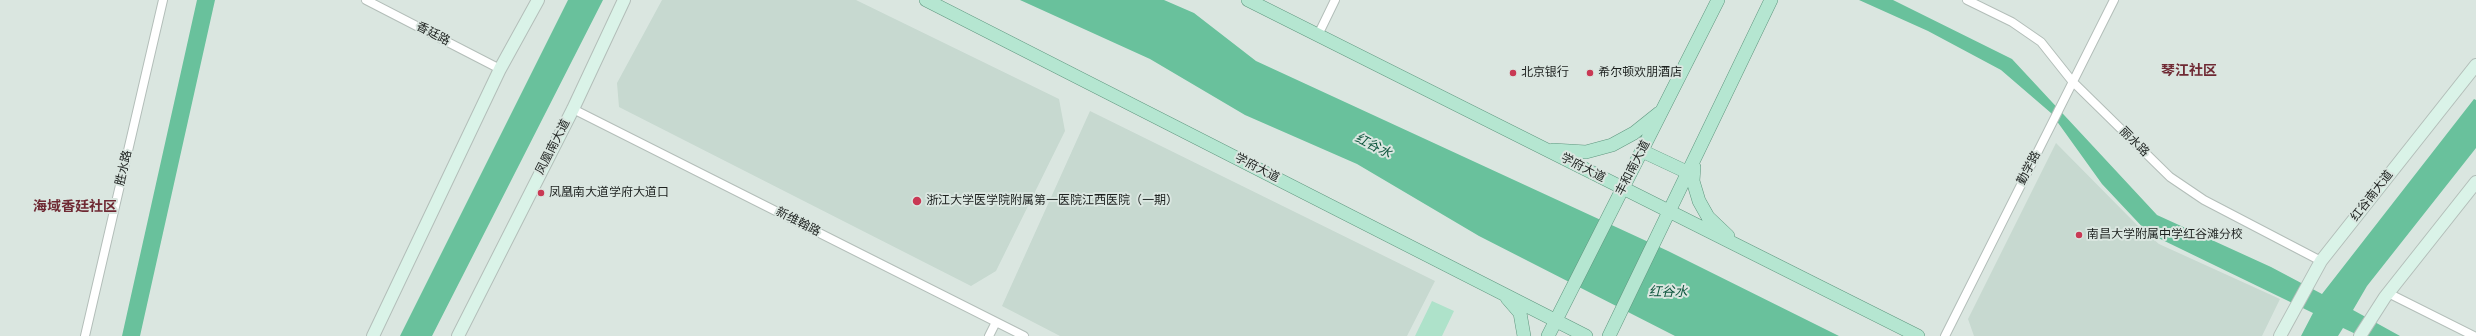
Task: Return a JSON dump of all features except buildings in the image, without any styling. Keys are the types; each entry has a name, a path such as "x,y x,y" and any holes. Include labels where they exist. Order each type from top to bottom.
{"main road":[{"path":"373,336 500,69 538,0"},
{"name":"凤凰南大道","path":"458,336 573,108 624,0"},
{"name":"学府大道","path":"926,0 1586,336"},
{"name":"学府大道","path":"1248,0 1918,336"},
{"name":"丰和南大道","path":"1548,336 1718,0"},
{"path":"1609,336 1689,173 1771,0"},
{"name":"红谷南大道","path":"2280,336 2321,261 2476,64"},
{"path":"1545,149 1586,152 1612,145 1634,133 1663,109"},
{"path":"1642,151 1689,173"},
{"path":"1695,160 1693,181 1699,200 1708,217 1738,245"},
{"path":"2360,336 2388,293 2476,182"},
{"path":"1502,292 1520,313 1524,336"}],"street":[{"name":"胜水路","path":"85,336 162,0"},
{"name":"香廷路","path":"366,0 500,69"},
{"path":"1318,35 1335,0"},
{"name":"丽水路","path":"1967,0 2012,22 2041,42 2072,81 2170,177 2204,200 2321,261"},
{"name":"勤学路","path":"1945,336 2114,0"},
{"name":"新维翰路","path":"573,108 1024,336"},
{"path":"2388,293 2474,336"},
{"path":"989,336 996,322"}],"shaded area":[{"name":"浙江大学医学院附属第一医院江西医院（一期）","path":"662,0 856,0 1059,99 1065,131 996,271 971,286 619,107 617,83"},
{"path":"1090,111 1435,281 1407,336 1060,336 1002,306"},
{"name":"南昌大学附属中学红谷滩分校","path":"2056,143 2138,226 2159,244 2280,299 2262,336 1974,336 1968,319"},
{"path":"1432,301 1454,311 1442,336 1415,336"}],"water":[{"path":"197,0 215,0 140,336 122,336"},
{"path":"568,0 603,0 432,336 400,336"},
{"name":"红谷水","path":"1020,0 1164,0 1194,13 1256,61 1668,251 1839,336 1675,336 1479,236 1357,164 1245,115 1150,59"},
{"path":"1859,0 1893,0 2012,59 2157,215 2271,267 2322,294 2474,99 2476,100 2476,148 2367,286 2353,310 2400,336 2360,336 2343,328 2338,336 2301,336 2313,313 2148,233 2102,184 2051,113 2001,70 1928,31"}],"place":[{"name":"北京银行","path":"1513,73"},
{"name":"希尔顿欢朋酒店","path":"1590,73"},
{"name":"凤凰南大道学府大道口","path":"541,193"},
{"name":"浙江大学医学院附属第一医院江西医院（一期）","path":"917,201"},
{"name":"南昌大学附属中学红谷滩分校","path":"2079,235"}],"district":[{"name":"琴江社区","path":"2189,71"},
{"name":"海域香廷社区","path":"75,207"}]}
